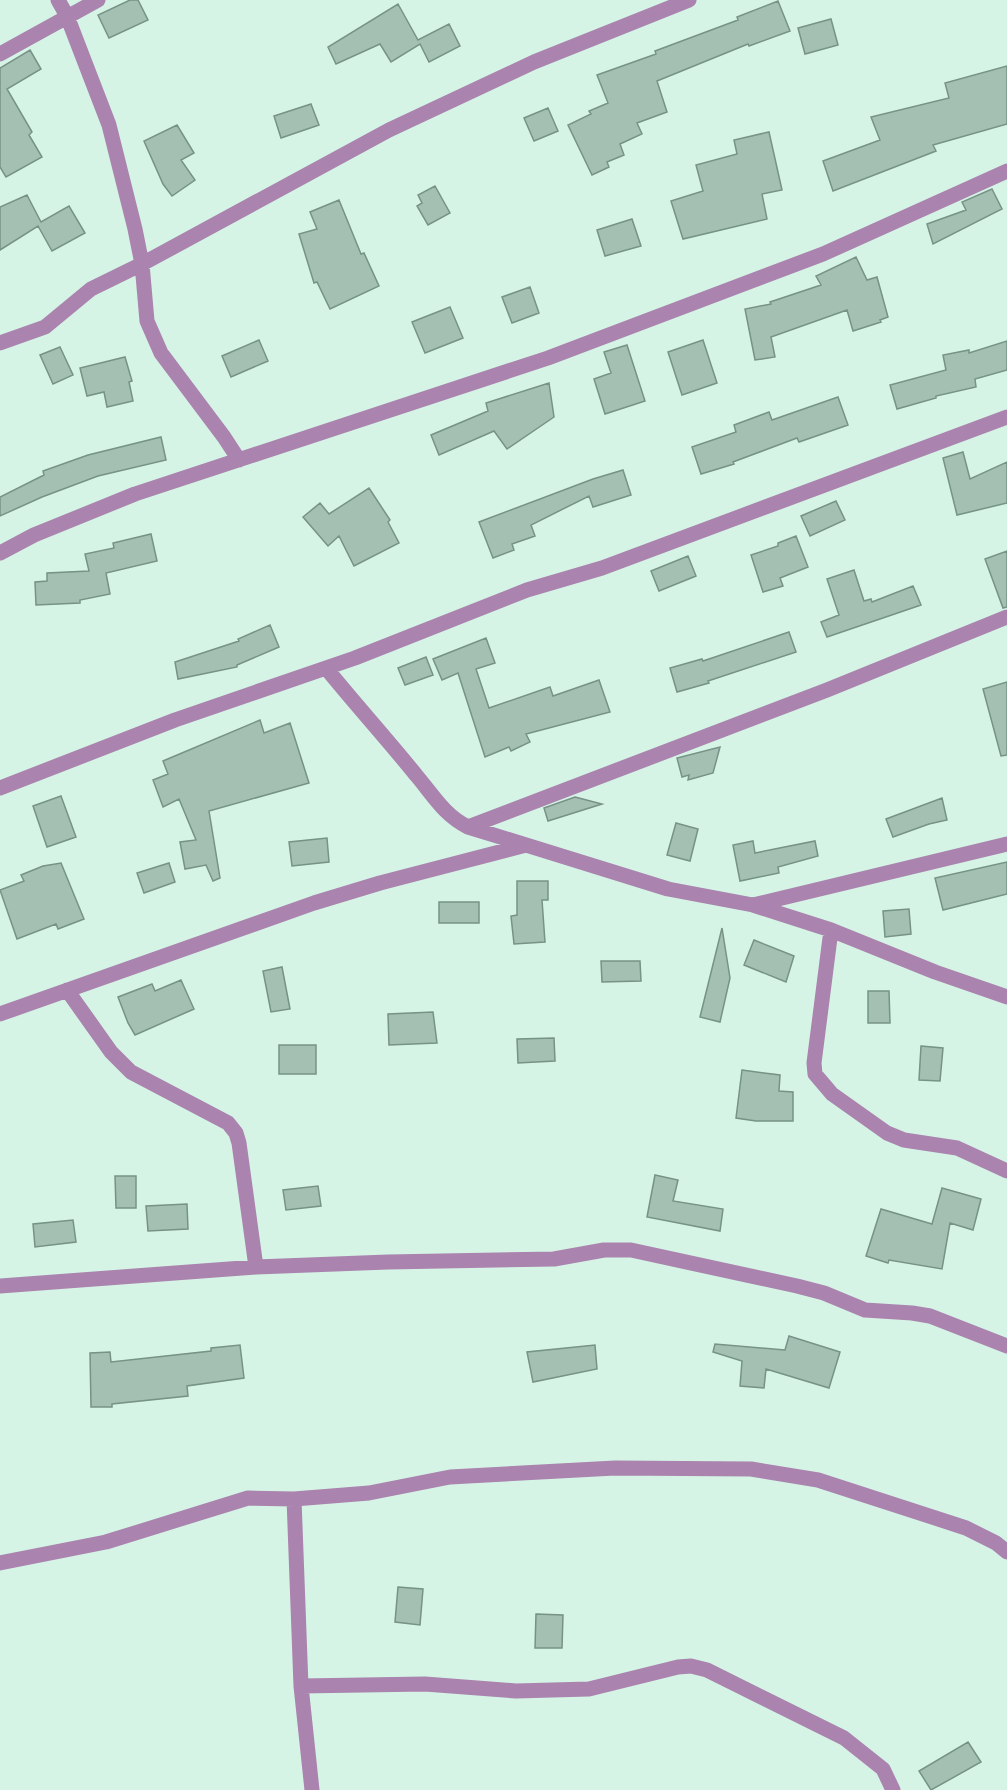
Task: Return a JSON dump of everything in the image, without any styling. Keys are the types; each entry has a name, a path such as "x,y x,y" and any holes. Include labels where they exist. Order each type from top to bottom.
{"street":[{"path":"58,0 67,16 109,125 142,264 147,321 161,353 239,460"},
{"path":"0,54 98,0"},
{"path":"0,343 45,327 91,289 142,264 389,130 534,62 689,0"},
{"path":"0,553 34,535 135,495 548,357 812,258 1007,171"},
{"path":"0,788 175,720 326,668 527,590 602,568 1007,417"},
{"path":"468,827 816,694 1007,617"},
{"path":"326,668 446,813 468,827 668,889 753,905 831,930 935,972 1007,997"},
{"path":"753,905 1007,844"},
{"path":"0,1014 314,903 526,845"},
{"path":"831,930 814,1064 815,1074 821,1083 832,1094 887,1132 904,1140 957,1148 1007,1171"},
{"path":"67,990 111,1053 131,1072 228,1123 236,1132 241,1152 256,1267"},
{"path":"0,1286 256,1267 554,1259 604,1250 631,1250 815,1291 865,1310 930,1316 1007,1346"},
{"path":"0,1563 106,1542 248,1498 294,1499 369,1493 450,1477 615,1468 751,1470 818,1480 966,1528 996,1543 1007,1552"},
{"path":"294,1499 301,1686 312,1790"},
{"path":"301,1686 425,1684 516,1691 589,1689 678,1667 691,1666 707,1670 844,1738 883,1769 893,1790"}],"building":[{"path":"130,0 138,0 148,20 109,38 98,15"},
{"path":"778,1 790,31 749,46 748,44 657,81 667,112 637,123 642,134 620,144 624,155 607,162 609,167 592,175 568,125 591,114 589,111 608,103 597,75 656,54 655,51 738,20 737,17"},
{"path":"398,4 418,40 449,24 460,46 429,62 420,44 391,62 380,44 336,64 328,47"},
{"path":"831,19 838,45 805,54 798,28"},
{"path":"30,50 41,69 7,89 32,132 29,135 42,157 6,177 0,167 0,68"},
{"path":"1007,66 1007,124 933,145 936,151 833,191 823,161 880,140 871,117 949,98 945,83"},
{"path":"311,104 319,125 281,138 274,116"},
{"path":"548,108 558,131 534,141 524,118"},
{"path":"177,125 194,153 181,160 195,180 172,196 163,184 144,141"},
{"path":"769,132 782,190 762,194 767,219 683,239 671,201 703,191 696,165 737,154 734,140"},
{"path":"435,186 450,213 428,225 417,206 422,203 418,195"},
{"path":"992,189 1002,209 933,244 927,224 966,210 962,202"},
{"path":"27,195 41,222 69,206 85,233 52,251 38,226 0,250 0,207"},
{"path":"339,200 361,254 364,253 379,286 330,309 317,282 314,283 299,234 317,229 310,212"},
{"path":"632,219 641,246 605,256 597,230"},
{"path":"856,257 867,280 877,277 888,317 880,320 881,322 853,331 847,310 771,337 775,357 755,360 745,309 771,304 770,302 821,285 816,276"},
{"path":"530,287 539,313 512,323 502,297"},
{"path":"450,307 463,338 425,353 412,322"},
{"path":"259,340 268,361 231,377 222,356"},
{"path":"703,340 717,383 682,395 668,352"},
{"path":"1007,341 1007,370 975,379 976,387 936,396 936,398 897,409 890,385 946,370 943,355 969,350 969,353"},
{"path":"627,345 645,401 605,414 594,379 611,373 604,352"},
{"path":"60,347 73,375 53,384 40,355"},
{"path":"125,357 132,381 129,382 133,401 107,407 104,392 87,396 80,368"},
{"path":"549,383 554,417 507,449 494,431 439,455 431,435 488,411 486,403"},
{"path":"838,397 848,425 799,442 797,438 733,462 734,464 701,474 692,447 736,432 734,425 769,412 772,420"},
{"path":"161,437 166,460 98,476 0,516 0,497 44,475 43,471 88,455"},
{"path":"963,452 970,479 1007,462 1007,503 957,515 943,458"},
{"path":"623,470 631,495 593,507 589,496 531,525 535,536 512,544 514,550 493,558 479,522"},
{"path":"369,488 390,520 388,522 399,543 354,566 339,536 328,546 303,517 320,503 329,514"},
{"path":"836,501 845,520 810,536 801,516"},
{"path":"151,534 157,561 106,573 110,594 80,600 80,603 36,605 35,582 47,581 47,573 89,571 85,554 114,548 113,543"},
{"path":"796,536 808,567 780,578 783,586 763,592 751,555 778,546 778,543"},
{"path":"1007,551 1007,607 1003,608 985,559"},
{"path":"688,556 696,576 659,591 651,571"},
{"path":"854,570 864,601 871,599 872,602 913,586 921,605 827,637 821,622 839,615 827,579"},
{"path":"270,625 279,647 237,665 237,667 178,679 175,662 239,641 238,639"},
{"path":"789,632 796,652 677,692 670,668 702,659 703,661"},
{"path":"486,638 495,663 476,669 489,708 550,687 553,696 599,680 610,712 526,734 530,742 511,751 509,747 485,757 458,673 442,680 433,659"},
{"path":"426,657 433,675 405,685 398,668"},
{"path":"1007,682 1007,755 1001,756 983,689"},
{"path":"260,720 264,733 290,723 309,783 209,811 220,878 213,881 206,865 185,869 180,842 196,840 179,799 163,807 153,780 168,774 163,761"},
{"path":"720,747 713,773 688,780 689,775 682,777 677,758"},
{"path":"61,796 76,837 47,847 33,806"},
{"path":"575,797 602,804 548,821 544,808"},
{"path":"942,798 947,820 893,837 886,819"},
{"path":"676,823 698,829 690,861 667,855"},
{"path":"327,838 329,862 292,866 289,842"},
{"path":"753,841 755,853 815,841 818,856 778,867 779,873 740,881 733,845"},
{"path":"1007,862 1007,894 943,910 935,878"},
{"path":"61,863 84,919 58,929 56,924 17,939 0,890 24,881 21,875 43,866"},
{"path":"169,863 175,882 144,893 137,873"},
{"path":"517,881 548,881 548,900 542,900 545,942 514,944 511,916 517,915"},
{"path":"439,902 479,902 479,923 439,923"},
{"path":"909,909 911,934 885,937 883,911"},
{"path":"722,928 730,978 720,1022 700,1017"},
{"path":"754,940 794,956 786,982 744,965"},
{"path":"601,961 640,961 641,981 602,982"},
{"path":"282,967 290,1009 271,1012 263,971"},
{"path":"181,980 194,1009 135,1035 118,997 152,984 155,991"},
{"path":"868,991 889,991 890,1023 868,1023"},
{"path":"433,1012 437,1043 389,1045 388,1014"},
{"path":"554,1038 555,1061 518,1063 517,1039"},
{"path":"279,1045 316,1045 316,1074 279,1074"},
{"path":"921,1046 943,1048 940,1081 919,1080"},
{"path":"742,1070 780,1075 779,1091 793,1092 793,1121 756,1121 736,1118"},
{"path":"655,1175 678,1180 673,1201 723,1209 720,1231 647,1217"},
{"path":"115,1176 136,1176 136,1208 116,1208"},
{"path":"318,1186 321,1206 286,1210 283,1190"},
{"path":"942,1188 981,1199 973,1230 950,1223 942,1269 889,1260 888,1263 866,1256 881,1209 932,1224"},
{"path":"187,1204 188,1229 148,1231 146,1206"},
{"path":"73,1220 76,1242 35,1247 33,1224"},
{"path":"789,1336 840,1352 829,1388 766,1369 764,1388 740,1386 742,1361 713,1352 715,1344 785,1350"},
{"path":"240,1345 244,1378 187,1386 188,1396 112,1404 112,1407 91,1407 90,1353 110,1352 111,1362 211,1351 211,1348"},
{"path":"595,1345 597,1369 533,1382 527,1352"},
{"path":"398,1587 423,1589 420,1625 395,1622"},
{"path":"536,1614 563,1615 562,1648 535,1648"},
{"path":"968,1742 981,1762 931,1790 919,1771"}]}
